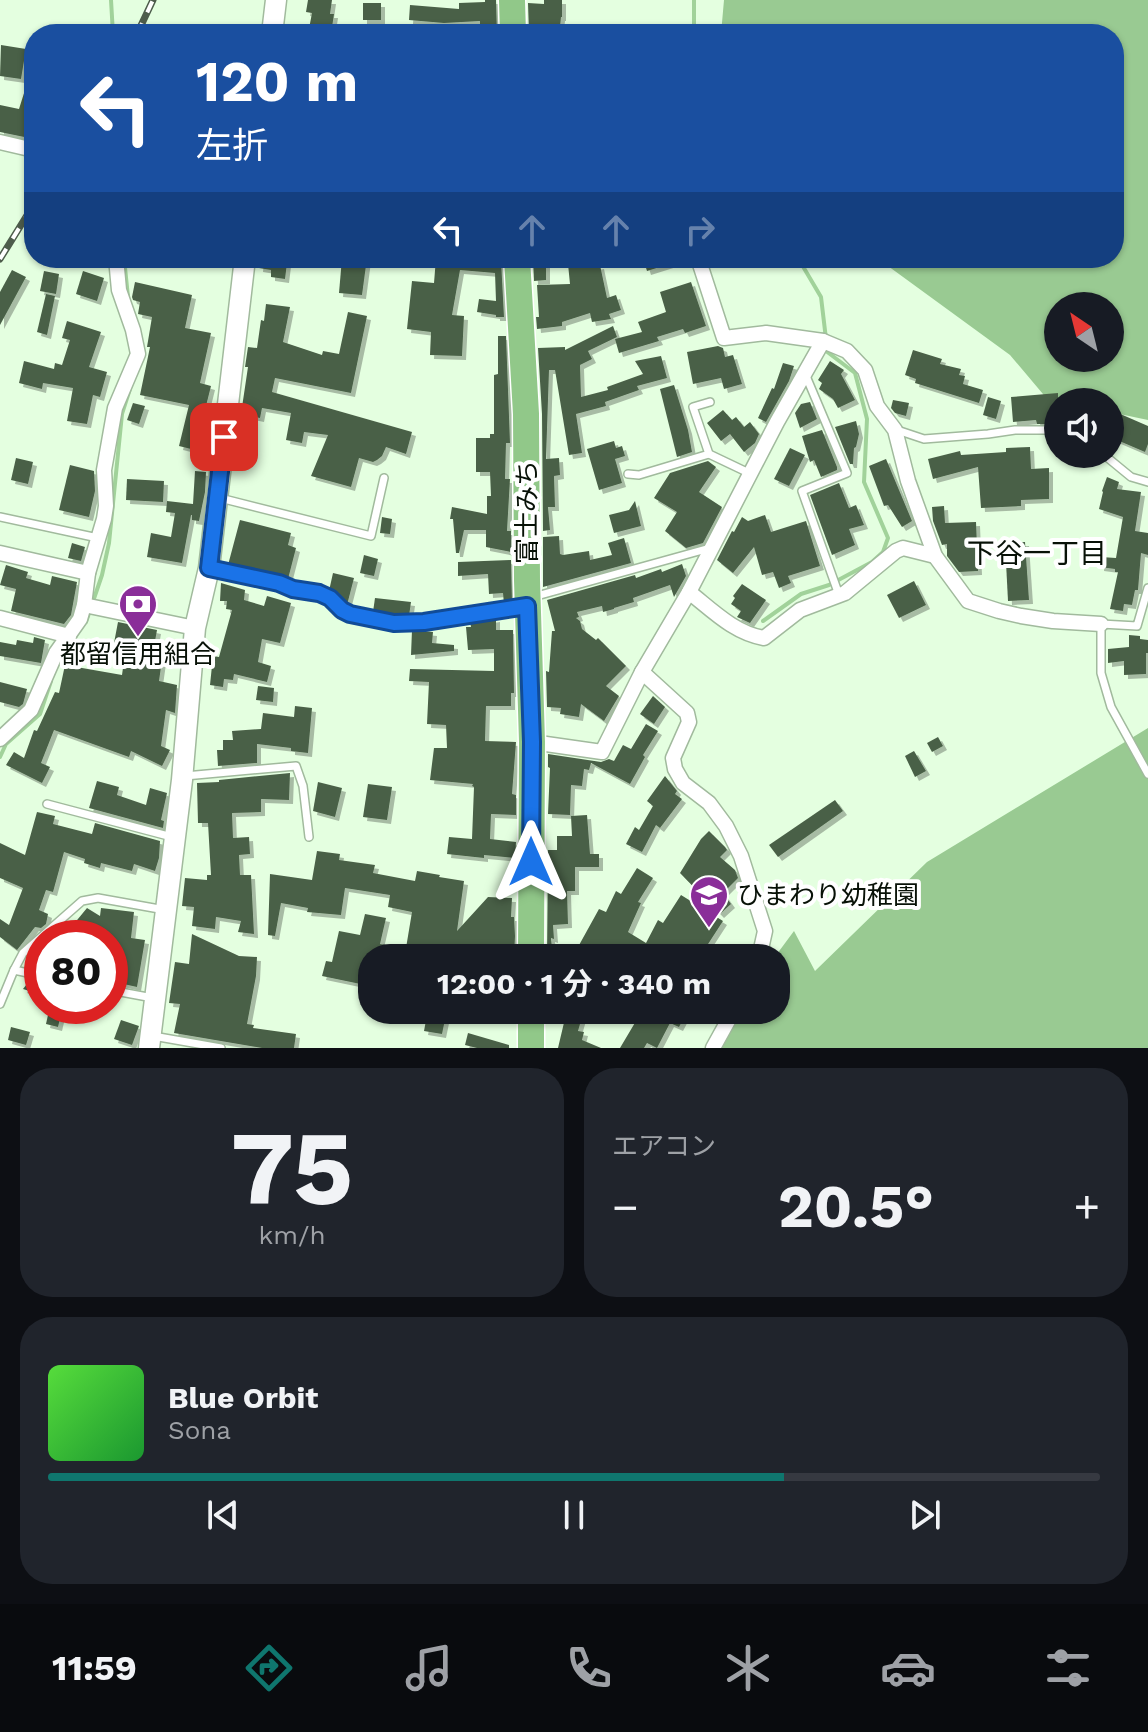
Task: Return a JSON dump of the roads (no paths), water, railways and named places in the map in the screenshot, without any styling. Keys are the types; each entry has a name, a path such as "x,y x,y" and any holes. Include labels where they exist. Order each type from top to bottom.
{"highway":[{"path":"512,0 513,24"},
{"name":"富士みち","path":"518,268 526,414 527,602 532,742 531,944"},
{"path":"531,1024 531,1048"}],"street":[{"path":"273,24 276,0"},
{"path":"0,142 24,148"},
{"path":"0,739 31,710 56,653 80,619 84,605 88,573 104,519 104,470 115,408 138,354 119,290 117,268"},
{"path":"150,1042 182,776 195,628 209,568 244,268"},
{"path":"701,268 724,338 766,333 823,341 847,351 865,370 877,406 895,430 908,481 935,556 968,601 1021,616 1101,624"},
{"path":"532,742 602,752 642,672 689,592 823,341"},
{"path":"689,592 732,626 751,636 764,638 800,610 845,593 896,551 903,548 935,556"},
{"path":"0,553 88,573"},
{"path":"84,605 195,628"},
{"path":"0,618 69,636"},
{"path":"642,672 687,713 689,722 673,758 675,769 683,783 709,803 726,826 741,856 765,931 762,944"},
{"path":"713,1048 726,1024"}],"lane":[{"path":"805,374 847,473 802,491 839,595"},
{"path":"709,454 693,407 710,402"},
{"path":"895,430 924,439 1044,430"},
{"path":"628,474 639,475 709,454 751,474"},
{"path":"1120,468 1131,477 1148,482"},
{"path":"217,497 371,536 384,478"},
{"path":"0,517 98,538"},
{"path":"209,568 319,593 350,614 394,623 424,622 527,602 713,547"},
{"path":"1148,588 1137,626 1101,624 1101,673 1111,707 1148,774"},
{"path":"182,776 296,766 303,786 309,837"},
{"path":"47,804 175,838"},
{"path":"0,1004 23,953 82,901 98,898 166,910"},
{"path":"14,970 24,972"},
{"path":"128,994 155,999"},
{"path":"150,1042 221,1048"}],"waterway":[{"path":"111,0 112,24"},
{"path":"694,0 694,24"},
{"path":"125,268 128,297"},
{"path":"804,268 821,297 826,339"},
{"path":"763,621 801,594 829,585 872,562 883,552 888,538 864,482 867,419 855,373 826,351 826,347"},
{"path":"86,622 109,543 122,414 130,389"},
{"path":"59,662 69,646"},
{"path":"0,757 6,744 40,714 51,681"}],"railway":[{"path":"142,24 153,0"},
{"path":"0,259 24,220"}],"place":[{"name":"都留信用組合","path":"138,638"},
{"name":"ひまわり幼稚園","path":"709,929"}],"district":[{"name":"下谷一丁目","path":"1037,553"}]}
